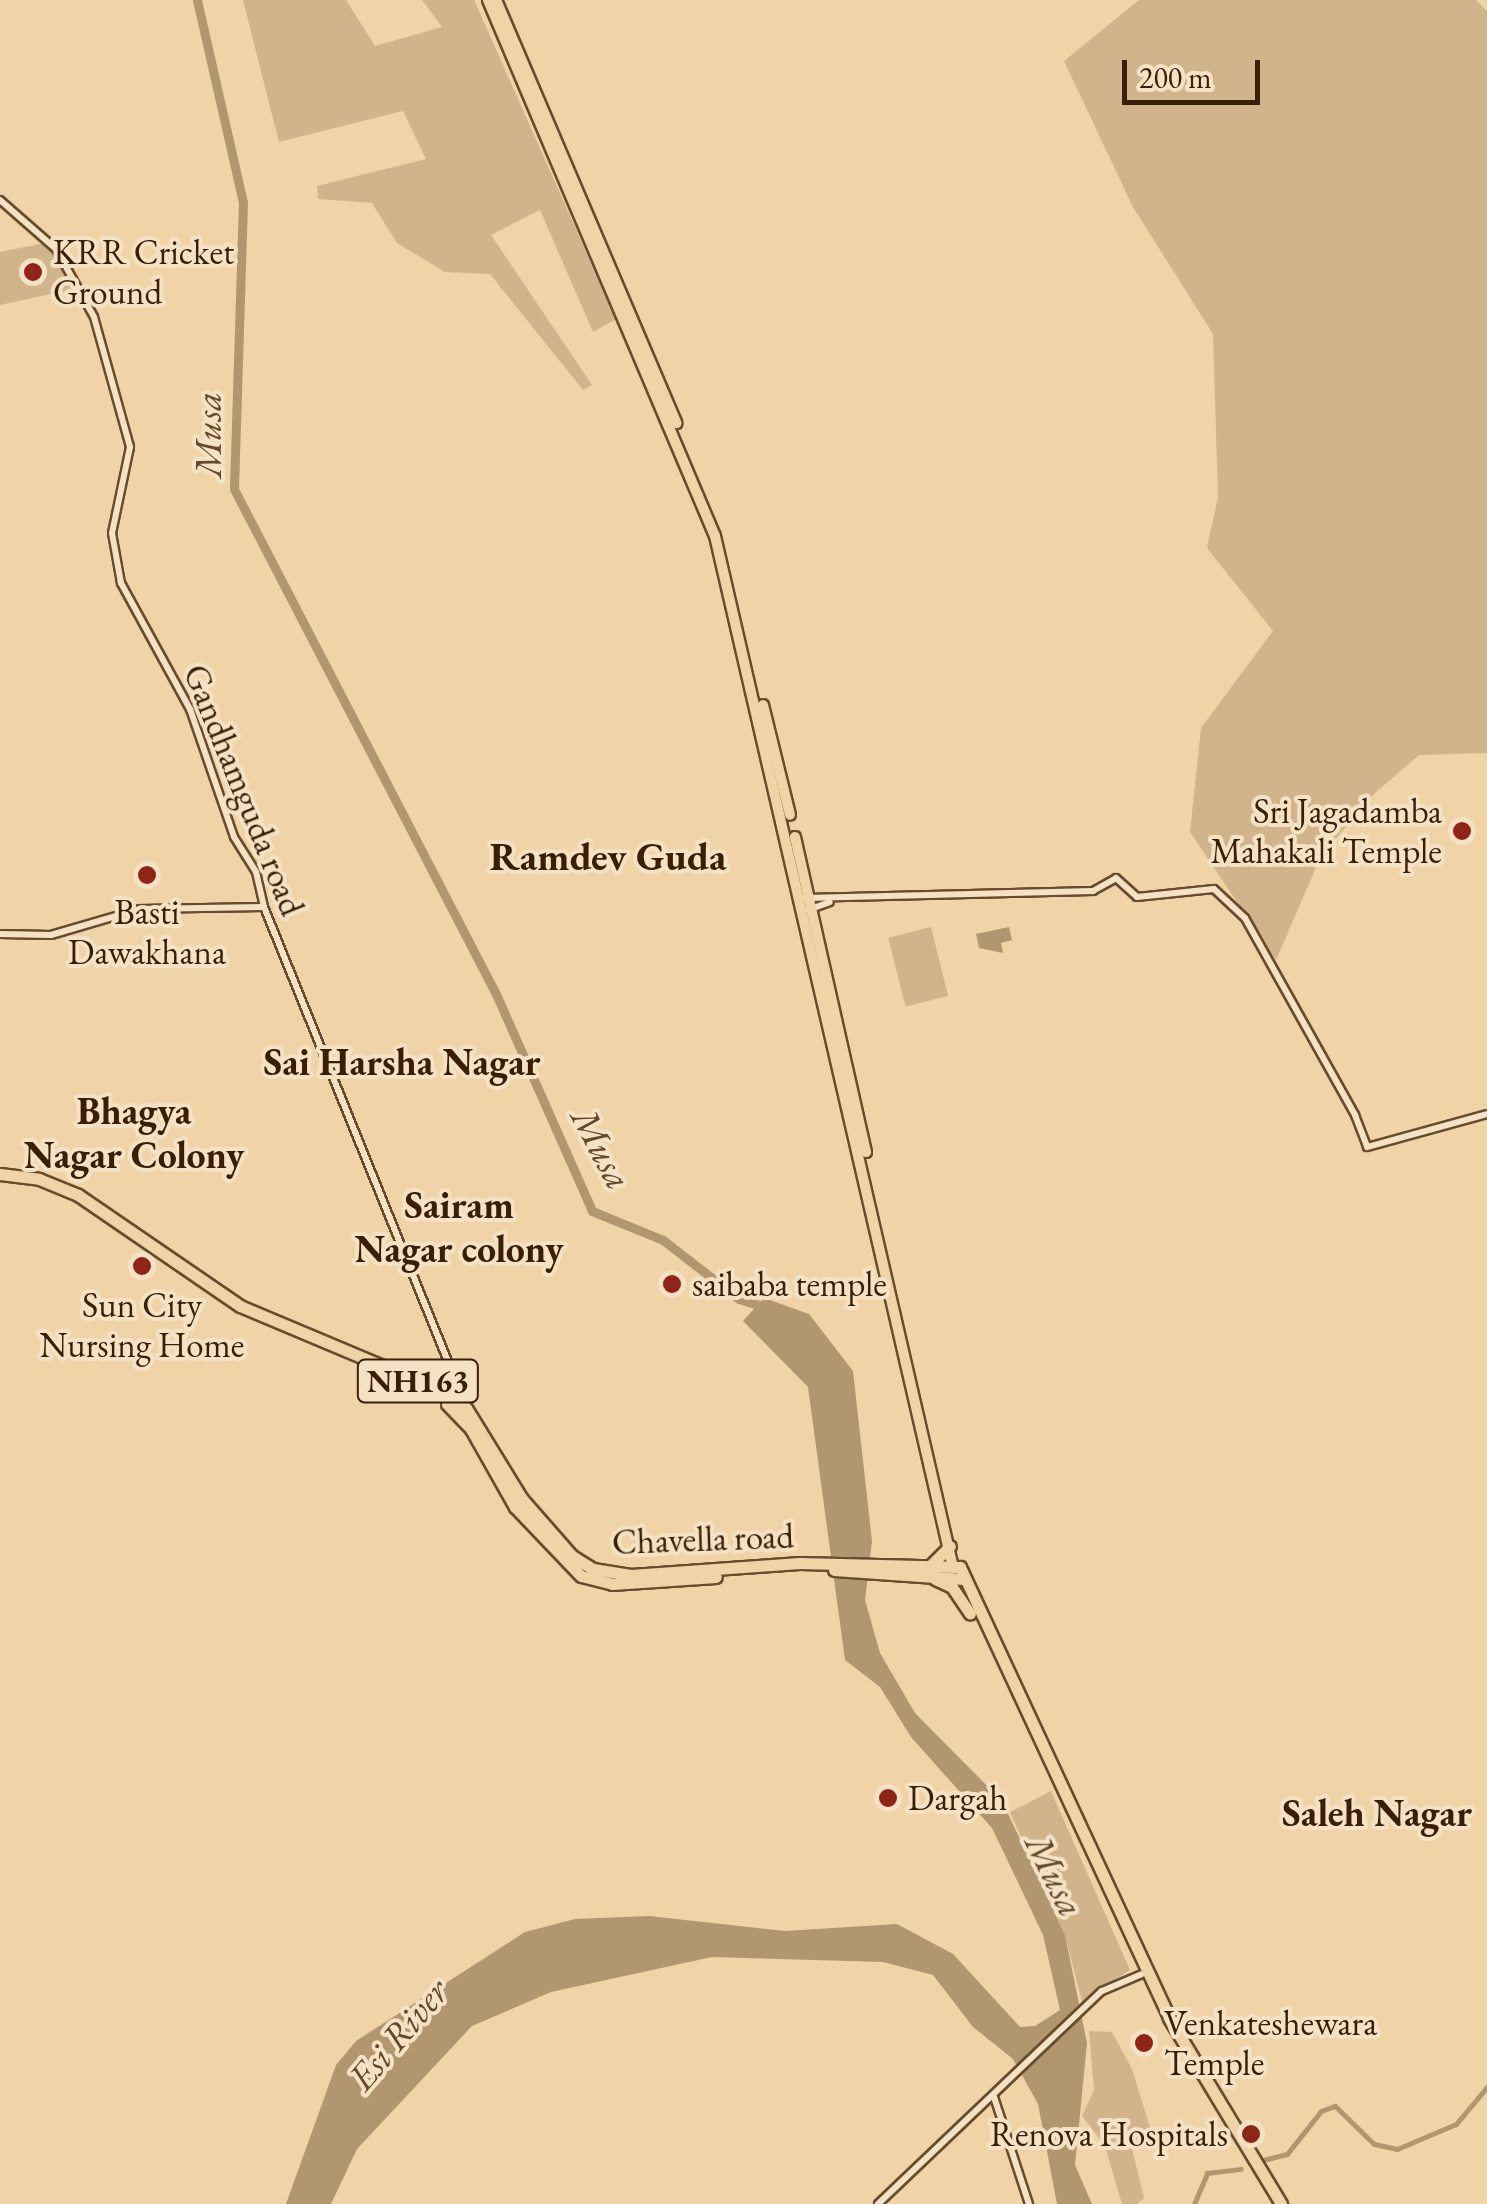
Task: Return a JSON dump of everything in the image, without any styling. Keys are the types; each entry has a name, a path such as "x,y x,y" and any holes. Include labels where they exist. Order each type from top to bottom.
{"highway":[{"name":"Chavella road","path":"0,1177 39,1179 78,1194 240,1306 416,1380 463,1412 522,1498 572,1556 593,1569 631,1576 800,1567 955,1573"},
{"path":"950,1546 930,1572 958,1593 1083,1839 1142,1974 1189,2068 1277,2204"},
{"name":"Chavella road","path":"800,1567 900,1570"},
{"path":"955,1573 976,1627"},
{"path":"955,1573 1089,1835 1169,2018 1277,2204"}],"main road":[{"path":"488,0 715,536 806,904 955,1573"},
{"path":"496,0 721,533 955,1573"}],"street":[{"name":"Gandhamguda road","path":"0,200 56,249 94,317 130,446 112,533 121,583 190,709 463,1412"},
{"path":"806,904 1093,891 1116,878 1137,897 1214,889 1245,918 1356,1114 1367,1147 1487,1114"},
{"path":"0,934 50,935 140,910 264,907"},
{"path":"878,2204 1110,1985 1142,1974"},
{"path":"996,2095 1029,2204"}],"shaded area":[{"path":"243,0 346,0 375,46 442,27 422,0 474,0 616,319 593,332 540,210 491,235 592,385 583,390 490,274 445,272 397,243 372,203 318,199 317,186 426,159 403,111 279,142"},
{"path":"1139,0 1476,0 1487,11 1487,753 1419,755 1374,794 1321,856 1276,960 1190,832 1201,728 1273,631 1207,548 1218,497 1213,334 1133,207 1064,61"},
{"name":"KRR Cricket Ground","path":"45,243 73,283 69,290 0,305 0,252"},
{"path":"931,927 948,996 905,1007 888,938"},
{"path":"1051,1791 1130,1970 1082,2002 1065,1935 1010,1812"},
{"path":"1089,2031 1112,2032 1132,2069 1155,2143 1132,2149 1144,2198 1137,2204 1122,2204 1105,2146 1082,2116 1094,2090"}],"water":[{"path":"1009,927 1012,940 1001,943 1003,953 979,948 976,934"},
{"name":"Esi River","path":"764,1298 809,1314 853,1371 872,1541 865,1600 880,1653 915,1713 1002,1801 1065,1935 1087,2043 1075,2165 1092,2204 1057,2204 1038,2104 1013,2059 973,2027 933,1975 883,1962 712,1957 551,1992 472,2026 357,2149 331,2204 286,2204 336,2065 356,2041 525,1932 575,1919 649,1916 785,1931 897,1924 953,1954 1020,2027 1035,2026 1060,2010 1043,1935 992,1828 911,1737 880,1687 845,1660 808,1387 743,1321"}],"waterway":[{"name":"Musa","path":"197,0 243,202 234,489 496,994 592,1211 663,1240 739,1299 768,1308"},
{"path":"1259,2161 1287,2154 1321,2111 1335,2106 1374,2144 1397,2149 1456,2124 1487,2087"},
{"path":"1194,2204 1207,2173 1241,2169"}],"place":[{"name":"KRR Cricket Ground","path":"33,272"},
{"name":"Sri Jagadamba Mahakali Temple","path":"1462,831"},
{"name":"Basti Dawakhana","path":"147,875"},
{"name":"Sun City Nursing Home","path":"142,1266"},
{"name":"saibaba temple","path":"672,1284"},
{"name":"Dargah","path":"888,1798"},
{"name":"Venkateshewara Temple","path":"1144,2043"},
{"name":"Renova Hospitals","path":"1251,2134"}],"district":[{"name":"Ramdev Guda","path":"608,856"},
{"name":"Sai Harsha Nagar","path":"402,1062"},
{"name":"Bhagya Nagar Colony","path":"134,1133"},
{"name":"Sairam Nagar colony","path":"459,1227"},
{"name":"Saleh Nagar","path":"1377,1813"}]}
